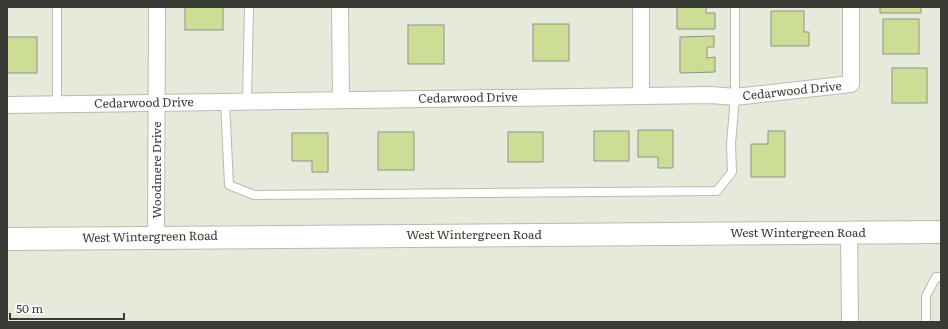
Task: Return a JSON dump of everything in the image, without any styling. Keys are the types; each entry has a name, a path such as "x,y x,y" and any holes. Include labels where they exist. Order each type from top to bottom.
{"main road":[{"name":"West Wintergreen Road","path":"7,239 941,232"}],"street":[{"name":"Woodmere Drive","path":"156,237 157,7"},
{"path":"340,7 341,100"},
{"path":"641,7 641,96"},
{"name":"Cedarwood Drive","path":"7,105 711,95 735,97 851,84 851,7"},
{"path":"850,233 850,322"}],"lane":[{"path":"57,7 57,104"},
{"path":"247,101 249,7"},
{"path":"225,102 229,185 254,195 717,191 732,172 731,144 735,97 735,7"},
{"path":"926,322 926,296 936,277 941,277"}],"building":[{"path":"185,7 223,7 223,30 185,30"},
{"path":"677,7 706,7 706,13 715,13 715,29 677,29"},
{"path":"880,7 921,7 921,13 880,13"},
{"path":"771,11 804,11 804,32 809,32 809,46 771,46"},
{"path":"883,19 919,19 919,54 883,54"},
{"path":"533,24 569,24 569,61 533,61"},
{"path":"408,25 444,25 444,64 408,64"},
{"path":"714,36 714,47 707,47 707,58 715,57 715,72 680,73 680,37"},
{"path":"7,37 37,37 37,73 7,73"},
{"path":"892,68 927,68 927,103 892,103"},
{"path":"638,130 673,130 673,168 658,168 658,157 638,157"},
{"path":"594,131 629,131 629,161 594,161"},
{"path":"768,131 785,131 785,177 751,177 751,144 768,144"},
{"path":"378,132 414,132 414,170 378,170"},
{"path":"508,132 543,132 543,162 508,162"},
{"path":"292,133 328,133 328,172 312,172 312,161 292,161"}]}
